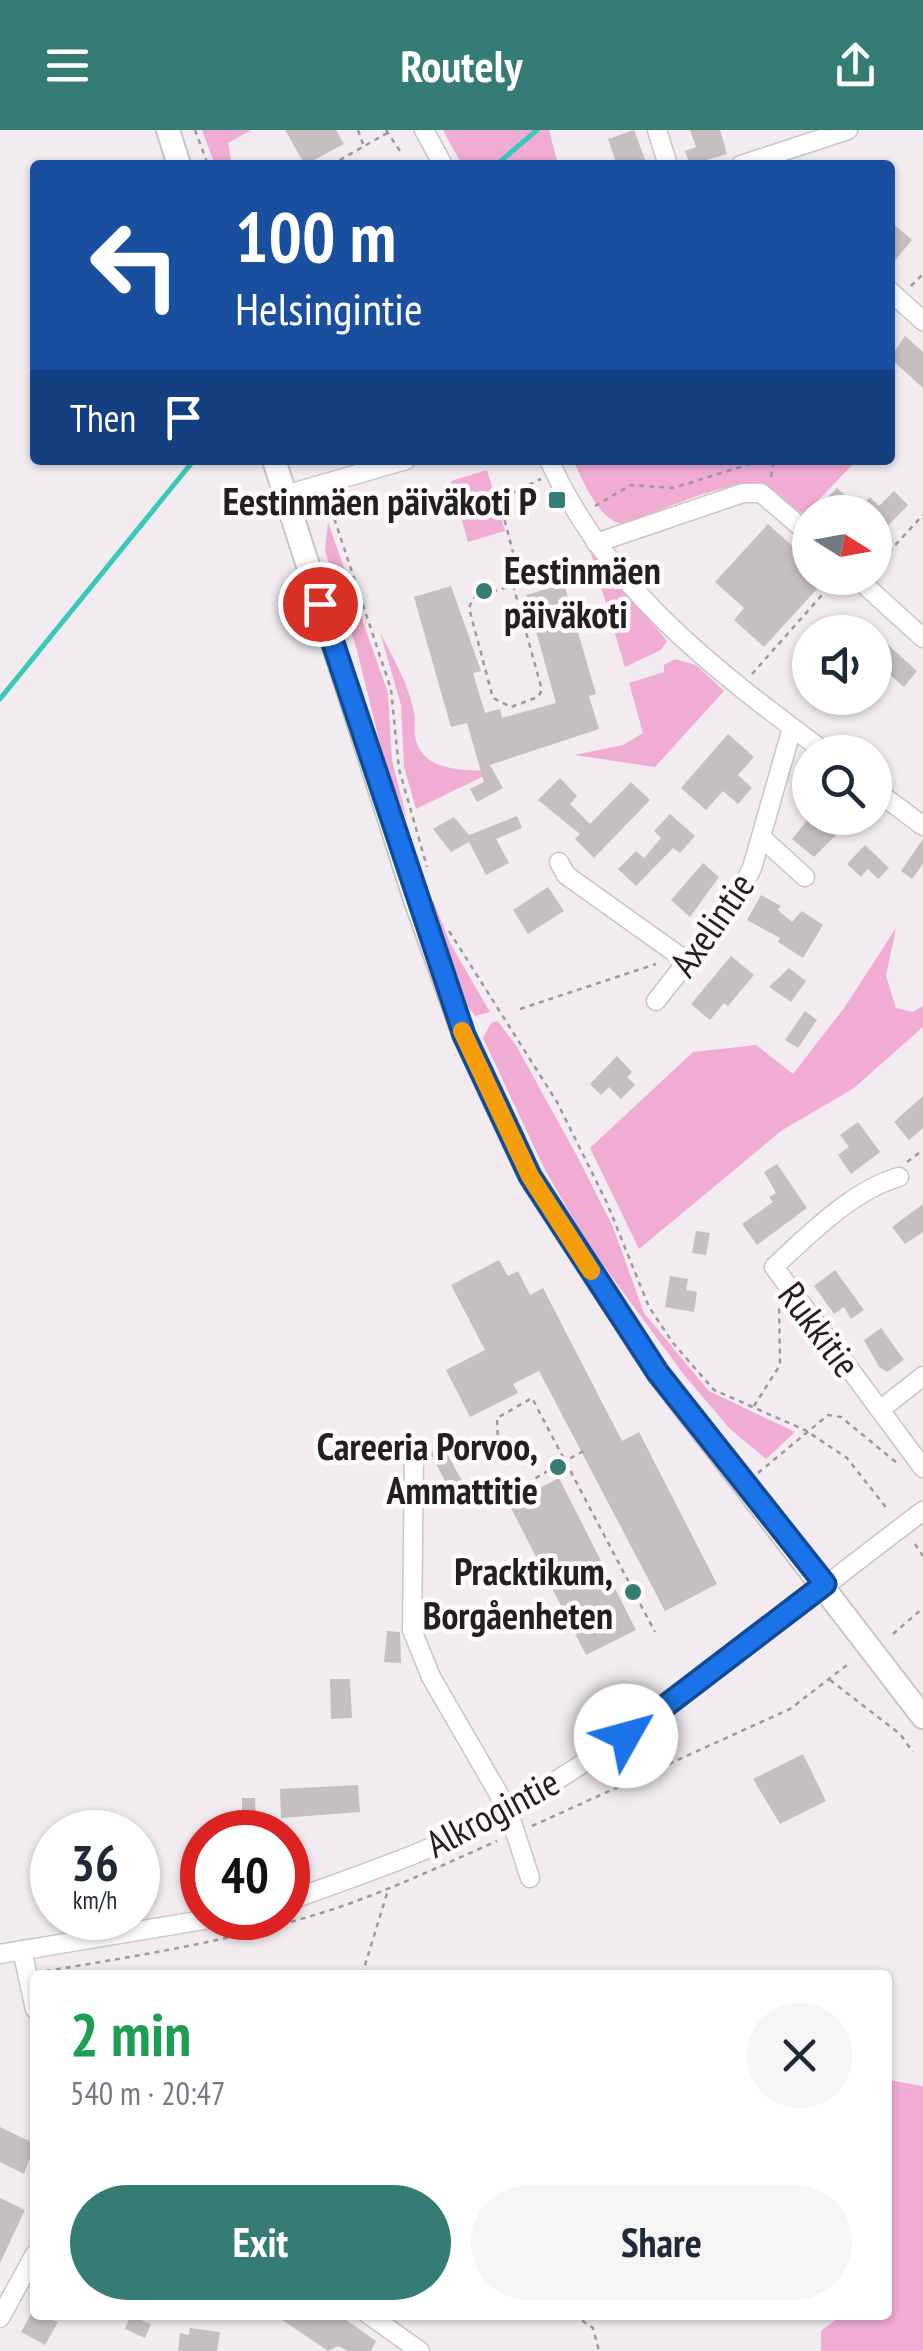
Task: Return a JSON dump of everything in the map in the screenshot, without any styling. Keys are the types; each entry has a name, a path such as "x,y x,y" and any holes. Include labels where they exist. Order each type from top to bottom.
{"main road":[{"path":"168,130 177,160"},
{"path":"276,465 415,899 487,1087 555,1218 658,1373 825,1584 923,1717"}],"street":[{"path":"424,130 439,160"},
{"path":"658,130 667,160"},
{"path":"767,160 848,130"},
{"path":"895,296 923,321"},
{"path":"285,495 390,465"},
{"path":"546,469 596,544 683,641 724,678 802,735"},
{"path":"596,544 743,493 761,493 792,520"},
{"path":"876,595 922,637"},
{"name":"Axelintie","path":"656,1001 681,956 736,899 762,838 792,728"},
{"path":"892,803 923,826"},
{"path":"762,838 805,877"},
{"path":"559,862 566,875 681,956"},
{"name":"Rukkitie","path":"899,1177 882,1182 807,1236 774,1267 923,1468"},
{"path":"880,1410 923,1376"},
{"path":"414,1454 412,1630 431,1677 508,1810 530,1878"},
{"name":"Alkrogintie","path":"310,1893 398,1860 508,1810 626,1736 923,1511"},
{"path":"0,1954 180,1924"},
{"path":"22,1950 30,1986"},
{"path":"0,2318 30,2263"},
{"path":"376,2320 420,2351"}],"path":[{"path":"195,130 206,160"},
{"path":"358,130 364,146"},
{"path":"340,160 388,131 400,151"},
{"path":"317,465 391,689 399,769 430,875"},
{"path":"589,510 631,485 673,488 747,465"},
{"path":"514,585 542,690 538,697 511,707 493,698 469,608 473,598 521,582 499,499 546,469"},
{"path":"892,549 923,515"},
{"path":"748,678 822,595"},
{"path":"448,927 464,960 557,1102 607,1203 649,1307 702,1380 805,1430 848,1458 888,1510"},
{"path":"520,1010 681,956"},
{"path":"754,1408 780,1365 776,1309 788,1288"},
{"path":"498,1446 498,1418 532,1398 655,1632"},
{"path":"745,1483 828,1415 842,1417 898,1464"},
{"path":"518,1488 585,1450"},
{"path":"915,1544 923,1556"},
{"path":"893,1634 923,1608"},
{"path":"828,1679 900,1734 912,1752"},
{"path":"364,1970 388,1890"},
{"path":"581,2320 593,2328 599,2351"}],"shaded area":[{"path":"202,130 251,130 228,143 231,160 213,160"},
{"path":"443,130 549,130 557,160 459,160"},
{"path":"575,465 852,465 823,495 792,495 792,507 767,487 747,484 712,491 623,524 599,508"},
{"path":"487,470 505,531 468,542 451,481"},
{"path":"328,522 388,693 392,760 407,820 386,768 357,650 325,551"},
{"path":"590,550 667,641 661,650 625,667"},
{"path":"380,632 408,691 415,715 415,736 426,757 446,767 494,771 416,809 404,767 401,705"},
{"path":"675,659 696,665 724,691 655,767 574,755 623,745 643,733 629,683 664,672 664,665"},
{"path":"433,900 450,943 490,1012 475,1016 468,1007 431,905"},
{"path":"896,928 886,976 896,1008 913,1012 923,1006 923,1027 854,1088 781,1131 639,1249 590,1148 693,1052 756,1045 793,1074 844,1008"},
{"path":"498,1021 517,1047 613,1227 644,1313 709,1391 795,1432 766,1459 730,1429 684,1375 590,1247 545,1170 483,1038 491,1023"},
{"path":"892,2081 923,2086 923,2351 821,2351 821,2331 835,2320 892,2320"}],"building":[{"path":"285,130 336,130 344,144 314,160 302,160"},
{"path":"634,130 645,160 615,160 608,139"},
{"path":"690,130 720,130 727,154 688,160 685,151 696,147"},
{"path":"895,225 912,240 895,260"},
{"path":"905,336 923,352 923,388 895,363 895,351"},
{"path":"894,491 908,505 892,521 890,495"},
{"path":"768,524 792,546 792,595 811,595 764,647 734,620 744,608 715,582"},
{"path":"564,584 596,694 589,696 599,729 490,765 503,788 477,802 470,789 484,782 467,723 451,727 414,597 451,586 481,671 473,673 485,713 500,709 502,718 556,703 526,595"},
{"path":"892,648 917,671 904,687 892,677"},
{"path":"728,734 754,757 738,775 752,788 738,804 723,791 706,810 681,788"},
{"path":"560,778 577,796 570,804 590,824 631,782 650,800 594,858 575,839 580,834 538,800"},
{"path":"670,814 695,836 680,853 673,848 636,886 618,869 636,851 644,858 661,838 654,831"},
{"path":"517,816 522,828 496,839 509,863 486,875 469,842 451,852 433,829 454,817 469,835"},
{"path":"795,835 836,835 814,857 792,839"},
{"path":"923,839 923,864 912,879 901,871"},
{"path":"865,845 889,868 878,879 868,869 861,877 847,864"},
{"path":"703,863 719,877 690,917 671,900"},
{"path":"548,887 564,911 528,934 513,910"},
{"path":"761,895 781,906 778,910 792,922 802,911 823,925 803,958 778,942 780,938 747,920"},
{"path":"731,956 754,975 728,1006 724,1003 710,1020 691,1004"},
{"path":"789,968 806,981 791,1002 769,987"},
{"path":"805,1011 817,1020 798,1048 785,1040"},
{"path":"617,1056 632,1072 627,1077 635,1085 621,1099 609,1087 601,1095 590,1084"},
{"path":"923,1096 923,1128 909,1140 894,1122"},
{"path":"858,1122 880,1152 851,1174 838,1155 849,1147 840,1135"},
{"path":"777,1164 807,1208 757,1245 742,1224 773,1202 769,1197 776,1193 764,1172"},
{"path":"923,1204 923,1232 905,1244 892,1227"},
{"path":"696,1231 710,1233 706,1255 692,1253"},
{"path":"499,1260 508,1276 518,1271 530,1295 543,1288 622,1441 639,1432 717,1584 665,1611 539,1371 513,1384 518,1393 470,1417 446,1370 485,1350 451,1285"},
{"path":"835,1270 864,1310 851,1319 844,1307 834,1314 814,1286"},
{"path":"670,1276 688,1279 686,1290 697,1292 694,1312 665,1307"},
{"path":"881,1328 904,1360 887,1372 879,1367 864,1340"},
{"path":"443,1446 462,1481 449,1488 430,1453"},
{"path":"559,1478 636,1630 586,1655 509,1504"},
{"path":"387,1631 400,1632 401,1663 384,1662"},
{"path":"330,1679 350,1679 352,1718 331,1719"},
{"path":"803,1754 826,1801 780,1824 753,1779"},
{"path":"358,1785 360,1812 310,1816 310,1810 281,1810 280,1789"},
{"path":"242,1798 255,1798 255,1810 242,1810"},
{"path":"0,2127 30,2142 24,2174 0,2162"},
{"path":"0,2198 25,2210 0,2263"},
{"path":"30,2316 30,2320 58,2322 45,2345 21,2332"},
{"path":"128,2320 151,2324 145,2338 125,2329"},
{"path":"282,2320 346,2320 376,2341 371,2351 348,2351 338,2346 328,2351"},
{"path":"190,2328 220,2332 217,2351 178,2351 180,2333 189,2335"}],"waterway":[{"path":"502,160 537,130"},
{"path":"0,699 190,465"}],"slow traffic":[{"path":"462,1031 530,1176 591,1271"}],"place":[{"name":"Eestinmäen päiväkoti P","path":"557,500"},
{"name":"Eestinmäen päiväkoti","path":"484,591"},
{"name":"Careeria Porvoo, Ammattitie","path":"558,1467"},
{"name":"Pracktikum, Borgåenheten","path":"633,1592"}],"route":[{"path":"320,604 464,1035 530,1176 658,1373 825,1584 626,1736"}]}
